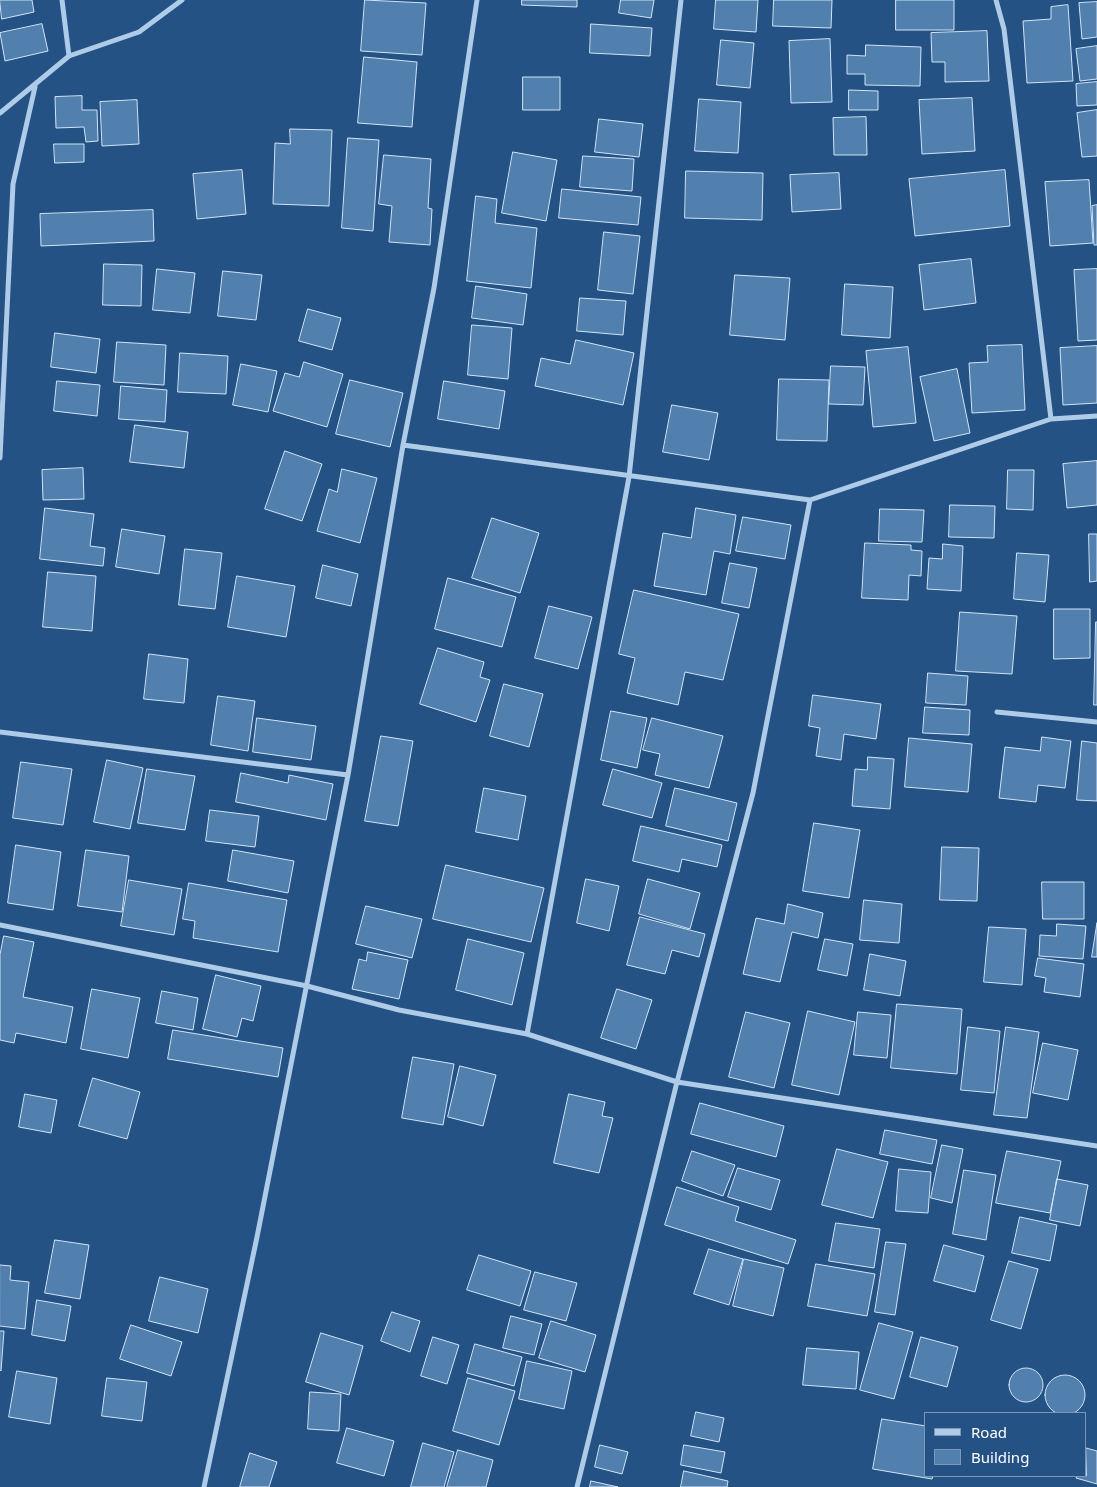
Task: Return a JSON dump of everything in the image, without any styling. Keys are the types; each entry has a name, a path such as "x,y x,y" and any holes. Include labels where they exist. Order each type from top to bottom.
{"street":[{"path":"62,0 70,56"},
{"path":"0,113 35,87 70,56 139,32 182,0"},
{"path":"204,1487 259,1227 348,775 403,445 434,288 477,0"},
{"path":"527,1034 629,477 681,0"},
{"path":"996,0 1004,29 1051,419"},
{"path":"0,458 13,184 35,87"},
{"path":"403,445 810,500 1051,419 1097,416"},
{"path":"577,1487 677,1082 753,793 810,500"},
{"path":"997,712 1097,722"},
{"path":"0,732 348,775"},
{"path":"0,925 307,986 399,1010 527,1034 677,1082 1097,1146"}],"building":[{"path":"0,0 32,0 34,12 2,19"},
{"path":"365,0 426,3 422,55 361,51"},
{"path":"522,0 577,0 577,7 522,5"},
{"path":"621,0 654,0 651,18 619,13"},
{"path":"716,0 758,0 756,32 714,29"},
{"path":"774,0 832,0 831,28 773,26"},
{"path":"896,0 954,0 954,30 896,30"},
{"path":"1097,2 1097,37 1082,39 1079,3"},
{"path":"1068,5 1073,81 1027,83 1023,21 1051,19 1051,7"},
{"path":"42,24 48,51 5,61 0,33"},
{"path":"591,24 652,28 650,56 590,53"},
{"path":"987,31 989,81 945,82 945,62 932,62 931,33"},
{"path":"830,39 832,102 791,103 789,41"},
{"path":"721,40 754,43 750,88 717,85"},
{"path":"866,45 921,47 920,86 865,85 865,74 847,74 847,55 865,56"},
{"path":"1097,46 1097,79 1080,81 1076,49"},
{"path":"364,57 417,62 412,127 358,123"},
{"path":"523,77 560,77 560,110 523,110"},
{"path":"1097,82 1097,105 1077,106 1076,84"},
{"path":"849,90 878,91 878,110 849,110"},
{"path":"82,96 82,110 97,110 98,141 86,142 84,127 56,128 55,97"},
{"path":"972,98 975,151 922,154 919,100"},
{"path":"699,99 741,102 738,153 695,151"},
{"path":"137,100 139,144 102,146 100,102"},
{"path":"1097,110 1097,156 1082,157 1077,113"},
{"path":"866,117 867,155 834,155 833,118"},
{"path":"599,119 643,124 639,157 595,152"},
{"path":"290,129 332,130 329,206 273,204 275,143 290,144"},
{"path":"348,138 379,140 373,231 342,228"},
{"path":"54,144 84,144 84,162 55,163"},
{"path":"513,152 557,160 546,221 502,213"},
{"path":"384,155 431,159 428,208 432,209 430,245 389,242 392,206 379,204"},
{"path":"583,156 634,159 632,191 580,187"},
{"path":"242,170 246,214 197,219 193,174"},
{"path":"1005,170 1010,226 915,236 909,179"},
{"path":"686,171 763,173 762,220 685,218"},
{"path":"839,173 841,209 792,212 790,175"},
{"path":"1089,180 1093,243 1050,246 1045,182"},
{"path":"562,189 641,197 638,225 559,218"},
{"path":"476,196 497,199 495,223 537,228 531,288 467,281"},
{"path":"1097,205 1097,245 1094,245 1092,206"},
{"path":"153,210 154,241 41,246 40,214"},
{"path":"604,232 640,236 633,294 598,290"},
{"path":"971,259 976,303 924,310 919,265"},
{"path":"104,264 142,265 141,306 103,305"},
{"path":"157,269 195,273 190,313 153,310"},
{"path":"1097,269 1097,340 1078,341 1074,270"},
{"path":"223,271 262,275 256,320 218,316"},
{"path":"735,275 790,278 785,340 730,335"},
{"path":"845,284 893,287 890,338 842,335"},
{"path":"476,286 527,294 523,325 472,318"},
{"path":"580,298 626,301 623,335 577,331"},
{"path":"308,309 341,318 332,350 299,341"},
{"path":"472,325 512,328 508,379 468,375"},
{"path":"55,333 100,339 96,373 51,367"},
{"path":"576,340 634,353 623,405 535,386 541,358 570,364"},
{"path":"117,342 166,345 164,385 114,382"},
{"path":"1022,345 1025,410 972,413 969,363 988,362 987,346"},
{"path":"1097,346 1097,403 1063,405 1060,348"},
{"path":"908,347 916,423 873,427 866,351"},
{"path":"180,353 228,356 226,394 178,392"},
{"path":"304,362 343,374 327,427 273,411 285,373 299,377"},
{"path":"241,364 277,371 268,412 233,405"},
{"path":"831,366 865,367 863,405 829,404"},
{"path":"957,369 970,433 934,441 920,377"},
{"path":"779,379 829,380 827,441 777,440"},
{"path":"350,380 403,393 390,447 336,434"},
{"path":"57,381 100,385 97,416 54,411"},
{"path":"444,381 505,391 499,429 438,419"},
{"path":"121,386 167,390 165,422 119,419"},
{"path":"672,405 718,413 709,460 663,452"},
{"path":"135,425 188,432 184,468 130,462"},
{"path":"285,451 322,464 302,521 265,509"},
{"path":"1097,461 1097,505 1067,508 1063,464"},
{"path":"83,468 84,499 43,500 42,470"},
{"path":"342,469 377,478 360,543 317,531 329,489 337,492"},
{"path":"1008,470 1034,470 1033,510 1007,509"},
{"path":"950,505 995,506 994,538 949,537"},
{"path":"45,508 94,514 90,546 105,548 103,566 40,559"},
{"path":"696,508 736,515 730,554 714,551 706,595 654,586 663,533 691,538"},
{"path":"880,509 924,510 922,542 879,541"},
{"path":"743,517 791,525 785,559 736,551"},
{"path":"492,518 539,533 520,593 472,578"},
{"path":"122,529 165,536 159,574 116,567"},
{"path":"1089,534 1097,534 1097,581 1090,582"},
{"path":"865,543 911,545 911,550 922,551 921,576 909,575 908,600 862,598"},
{"path":"943,544 963,546 961,591 927,589 929,558 942,559"},
{"path":"185,549 222,553 215,609 179,605"},
{"path":"1017,553 1049,555 1045,602 1014,599"},
{"path":"730,563 757,568 749,608 722,603"},
{"path":"323,565 358,574 351,606 316,598"},
{"path":"48,572 96,576 92,631 43,627"},
{"path":"237,576 295,586 286,637 228,627"},
{"path":"448,578 516,597 502,647 435,629"},
{"path":"634,590 739,614 723,680 685,672 678,705 627,693 635,658 619,654"},
{"path":"549,606 592,617 578,669 535,658"},
{"path":"1054,609 1090,609 1090,658 1054,659"},
{"path":"960,612 1017,616 1012,674 956,671"},
{"path":"1096,622 1097,705 1094,705"},
{"path":"438,648 484,662 480,677 490,680 476,722 420,704"},
{"path":"149,654 188,659 184,703 144,699"},
{"path":"928,673 968,676 966,705 926,703"},
{"path":"504,684 543,694 529,747 490,736"},
{"path":"813,695 881,704 876,739 844,734 841,760 816,756 820,728 809,726"},
{"path":"218,696 255,701 248,751 211,745"},
{"path":"925,707 970,710 969,735 923,733"},
{"path":"611,711 647,718 637,768 601,760"},
{"path":"257,718 316,726 311,760 253,752"},
{"path":"652,718 723,736 709,788 655,775 660,754 643,750"},
{"path":"381,736 413,741 398,826 365,821"},
{"path":"1042,737 1071,741 1065,788 1038,785 1036,802 999,798 1005,747 1040,751"},
{"path":"909,738 972,744 968,792 905,787"},
{"path":"1082,741 1097,743 1097,801 1077,800"},
{"path":"868,757 894,759 890,809 852,806 855,769 867,770"},
{"path":"107,760 143,768 130,829 94,822"},
{"path":"21,762 72,769 63,825 13,818"},
{"path":"147,769 195,776 185,830 138,823"},
{"path":"613,769 662,783 652,818 603,805"},
{"path":"241,773 288,783 289,775 333,784 326,820 236,802"},
{"path":"484,788 526,796 518,840 476,832"},
{"path":"675,788 737,803 728,841 666,826"},
{"path":"210,810 259,816 255,847 206,841"},
{"path":"814,823 860,830 849,898 803,891"},
{"path":"641,826 722,845 717,867 682,859 679,872 633,861"},
{"path":"16,845 61,852 53,910 8,903"},
{"path":"942,847 979,848 977,901 940,900"},
{"path":"86,850 129,856 122,912 78,906"},
{"path":"233,850 294,861 288,893 228,881"},
{"path":"446,865 544,888 531,942 433,919"},
{"path":"586,879 619,886 609,931 577,923"},
{"path":"648,879 700,893 690,929 639,914"},
{"path":"129,880 182,889 174,935 121,926"},
{"path":"1042,882 1084,882 1084,919 1043,919"},
{"path":"189,883 287,900 278,952 193,938 195,921 183,919"},
{"path":"864,900 902,904 899,943 860,940"},
{"path":"788,904 823,913 818,938 792,932 780,982 743,974 756,918 784,924"},
{"path":"366,906 422,919 412,958 356,944"},
{"path":"640,917 705,934 699,957 672,950 665,974 627,965"},
{"path":"1097,923 1097,957 1092,957"},
{"path":"1057,924 1086,926 1083,959 1039,956 1040,935 1056,936"},
{"path":"989,927 1026,929 1022,985 984,982"},
{"path":"4,936 34,942 23,997 73,1007 66,1043 16,1033 14,1043 0,1040 0,955"},
{"path":"468,939 524,953 512,1005 456,990"},
{"path":"825,939 853,944 847,976 818,970"},
{"path":"368,952 408,960 399,999 352,989 359,959 366,961"},
{"path":"870,954 906,961 900,996 864,990"},
{"path":"1038,958 1084,964 1080,997 1044,992 1046,978 1035,976"},
{"path":"216,975 261,986 253,1021 242,1018 237,1037 203,1029"},
{"path":"92,989 140,998 128,1058 81,1049"},
{"path":"617,989 652,1000 636,1049 601,1038"},
{"path":"162,991 198,998 193,1030 156,1023"},
{"path":"897,1004 962,1009 957,1074 891,1068"},
{"path":"808,1011 855,1022 839,1095 792,1085"},
{"path":"746,1012 790,1023 774,1088 729,1077"},
{"path":"858,1012 891,1015 887,1058 854,1055"},
{"path":"968,1027 1000,1031 994,1093 961,1090"},
{"path":"1006,1027 1039,1032 1027,1118 994,1115"},
{"path":"173,1030 283,1048 278,1077 168,1059"},
{"path":"1043,1043 1078,1050 1068,1100 1033,1093"},
{"path":"413,1057 454,1064 443,1125 402,1118"},
{"path":"460,1066 496,1075 483,1126 448,1117"},
{"path":"93,1078 140,1092 127,1139 79,1126"},
{"path":"25,1094 57,1100 51,1133 19,1127"},
{"path":"569,1094 605,1102 602,1116 613,1118 599,1173 554,1163"},
{"path":"700,1103 784,1126 776,1157 691,1134"},
{"path":"885,1130 937,1140 932,1164 880,1154"},
{"path":"942,1145 963,1149 952,1203 931,1198"},
{"path":"837,1149 888,1162 873,1218 822,1205"},
{"path":"692,1151 735,1165 723,1196 682,1181"},
{"path":"1007,1151 1061,1161 1050,1213 996,1203"},
{"path":"738,1168 780,1180 771,1210 728,1197"},
{"path":"899,1169 931,1172 928,1213 896,1211"},
{"path":"964,1170 996,1175 986,1240 953,1234"},
{"path":"1057,1179 1088,1185 1080,1226 1050,1220"},
{"path":"677,1187 739,1207 735,1221 796,1240 788,1264 665,1225"},
{"path":"1020,1217 1057,1225 1050,1261 1012,1253"},
{"path":"836,1223 880,1229 874,1268 829,1261"},
{"path":"55,1240 89,1245 80,1299 45,1293"},
{"path":"886,1242 906,1244 895,1315 875,1312"},
{"path":"944,1245 984,1256 975,1292 934,1281"},
{"path":"709,1249 743,1259 729,1305 694,1294"},
{"path":"479,1255 531,1271 520,1306 467,1290"},
{"path":"744,1259 784,1268 773,1316 733,1306"},
{"path":"1009,1261 1038,1269 1021,1329 991,1320"},
{"path":"816,1264 875,1274 867,1316 808,1306"},
{"path":"0,1265 11,1266 10,1280 29,1282 25,1329 0,1326"},
{"path":"535,1272 577,1283 566,1321 524,1310"},
{"path":"160,1277 208,1289 198,1333 149,1321"},
{"path":"37,1300 71,1306 65,1341 32,1335"},
{"path":"392,1312 420,1321 410,1352 381,1341"},
{"path":"511,1316 542,1324 534,1355 503,1348"},
{"path":"551,1321 596,1335 585,1372 539,1358"},
{"path":"879,1323 913,1332 894,1399 860,1390"},
{"path":"131,1325 182,1342 171,1376 120,1359"},
{"path":"0,1331 4,1331 1,1371 0,1370"},
{"path":"321,1333 363,1346 349,1395 306,1382"},
{"path":"433,1337 459,1345 447,1384 421,1376"},
{"path":"921,1337 958,1347 947,1387 910,1377"},
{"path":"475,1344 522,1357 514,1386 467,1373"},
{"path":"807,1348 859,1352 856,1389 803,1385"},
{"path":"527,1361 572,1371 564,1409 519,1399"},
{"path":"1026,1368 1038,1373 1043,1385 1038,1397 1026,1402 1014,1397 1009,1385 1014,1373"},
{"path":"17,1371 57,1378 50,1424 9,1417"},
{"path":"1065,1375 1079,1381 1084,1391 1083,1403 1074,1412 1056,1412 1047,1403 1045,1395 1051,1381"},
{"path":"107,1378 147,1382 142,1421 102,1416"},
{"path":"468,1378 515,1391 499,1445 453,1431"},
{"path":"310,1392 341,1394 339,1431 308,1429"},
{"path":"696,1412 724,1418 719,1442 691,1436"},
{"path":"882,1419 924,1426 924,1477 933,1477 932,1479 873,1469"},
{"path":"347,1428 394,1441 384,1476 337,1463"},
{"path":"423,1443 454,1452 444,1487 411,1487"},
{"path":"600,1445 628,1452 622,1474 595,1467"},
{"path":"684,1445 725,1452 721,1473 681,1465"},
{"path":"1087,1448 1097,1451 1097,1484 1076,1478 1087,1477"},
{"path":"458,1450 493,1460 486,1487 447,1487"},
{"path":"250,1453 277,1462 269,1487 240,1487"},
{"path":"684,1471 728,1481 727,1487 681,1487"},
{"path":"591,1481 618,1487 590,1487"}]}
